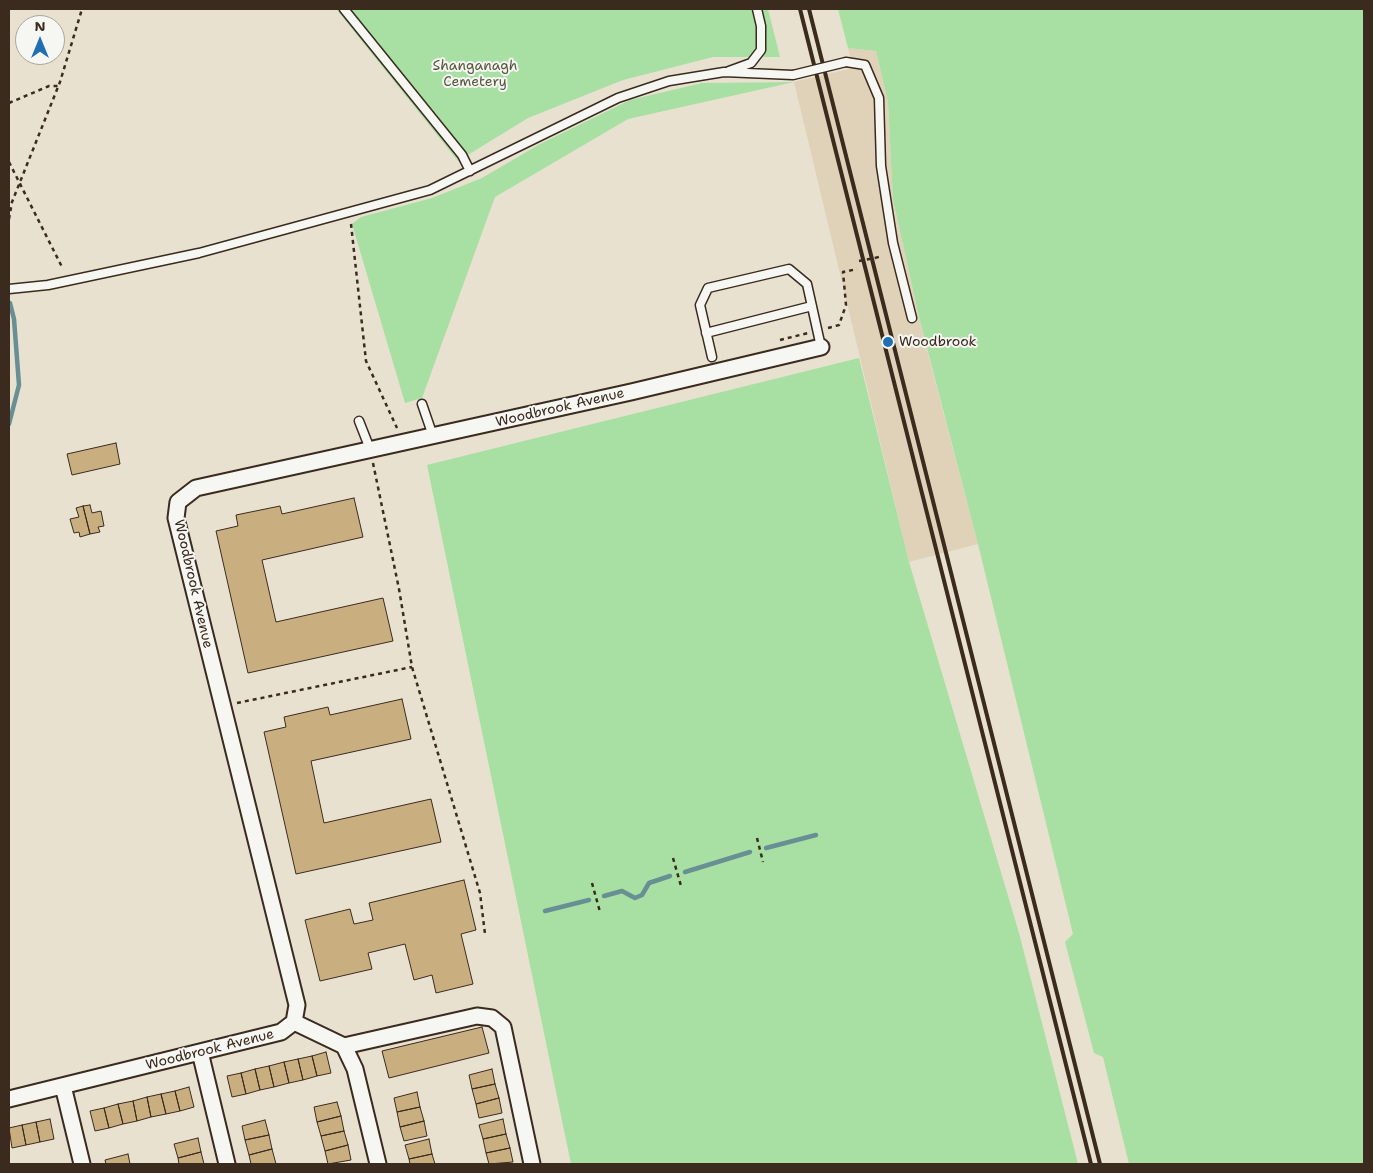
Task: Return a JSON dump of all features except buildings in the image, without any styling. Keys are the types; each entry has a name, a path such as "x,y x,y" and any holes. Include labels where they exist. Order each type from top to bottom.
{"street":[{"name":"Woodbrook Avenue","path":"9,1099 281,1032 294,1022 297,1005 176,518 178,502 196,488 433,436 820,347"},
{"path":"344,1046 476,1016 492,1018 503,1027 532,1164"},
{"path":"294,1022 344,1046 356,1069 378,1164"},
{"path":"200,1052 227,1164"},
{"path":"63,1086 82,1164"}],"lane":[{"path":"344,9 462,155 470,171"},
{"path":"9,289 48,285 200,253 430,190 618,98 669,81 724,72 751,63 761,50 762,26 757,9"},
{"path":"724,72 793,74 846,62 865,66 879,98 882,176 893,243 912,318"},
{"path":"712,357 700,305 708,288 789,269 807,284 820,347"},
{"path":"706,333 812,306"},
{"path":"422,404 433,436"},
{"path":"359,421 370,449"}],"path":[{"path":"9,219 19,186 58,86 82,9"},
{"path":"9,103 49,86 58,86"},
{"path":"9,162 19,186 63,269"},
{"path":"350,212 366,361 403,442"},
{"path":"858,261 882,256"},
{"path":"817,330 839,325 846,305 843,272 857,269"},
{"path":"370,449 399,589 412,667 480,893 485,934"},
{"path":"222,703 233,704 412,667"},
{"path":"757,838 763,862"},
{"path":"673,858 681,886"},
{"path":"592,883 600,912"}],"shaded area":[{"name":"Woodbrook","path":"848,48 876,51 888,102 893,201 924,339 978,544 909,562 794,82 853,68"}],"green space":[{"name":"Shanganagh Cemetery","path":"336,9 768,9 780,57 713,57 623,80 528,118 458,161"},
{"path":"838,9 1364,9 1364,1164 1129,1164 1103,1057 1094,1053 1065,942 1073,934 978,544 920,321 893,200 888,102 876,51 848,48"},
{"path":"794,82 628,119 495,197 422,398 405,403 352,224 361,217 432,198 482,178 540,144 630,100 702,83"},
{"path":"859,358 909,562 1019,933 1078,1164 571,1164 427,465"}],"waterway":[{"path":"9,424 19,385 14,319 10,303"},
{"path":"766,848 816,835"},
{"path":"685,872 750,852"},
{"path":"604,896 622,891 635,898 642,895 649,883 670,876"},
{"path":"545,911 589,900"}],"railway":[{"path":"800,9 1091,1164"},
{"path":"809,9 1100,1164"}],"place":[{"name":"Woodbrook","path":"888,342"}]}
